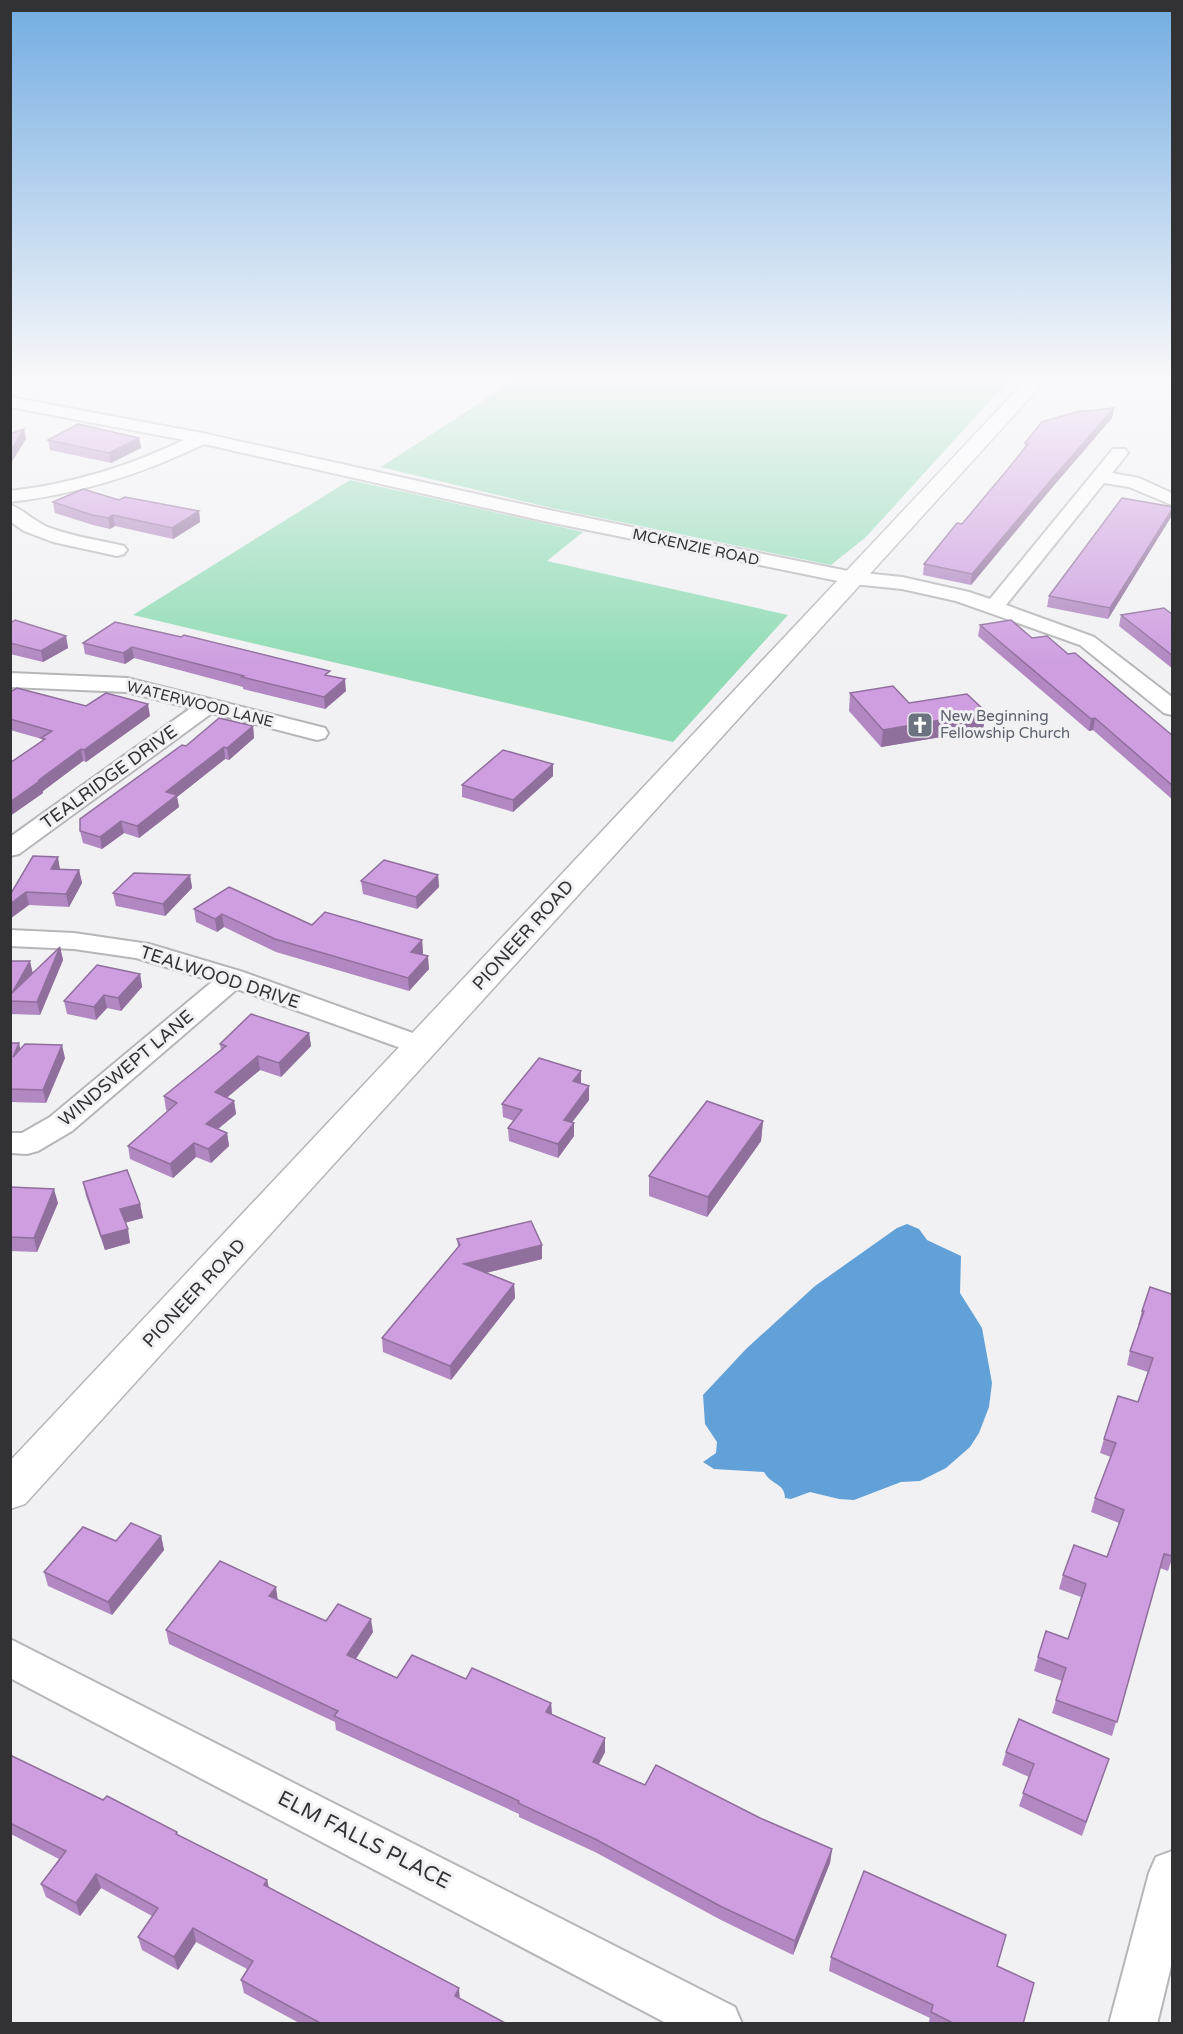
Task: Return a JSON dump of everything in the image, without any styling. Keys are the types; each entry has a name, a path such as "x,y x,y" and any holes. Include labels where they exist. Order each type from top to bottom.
{"main road":[{"name":"PIONEER ROAD","path":"10,1491 948,475"}],"street":[{"path":"10,497 59,489 115,475"},
{"name":"MCKENZIE ROAD","path":"366,475 544,515 853,578 895,591 959,605 994,608 1087,641 1173,708"},
{"path":"45,476 59,489"},
{"path":"994,608 1100,477 1133,482 1173,500"},
{"path":"10,510 22,522 35,530 117,550"},
{"name":"WATERWOOD LANE","path":"10,680 127,685 317,733"},
{"name":"TEALRIDGE DRIVE","path":"10,849 209,705"},
{"name":"TEALWOOD DRIVE","path":"10,938 74,941 139,950 233,978 422,1046"},
{"name":"WINDSWEPT LANE","path":"10,1143 27,1144 61,1124 233,978"},
{"name":"ELM FALLS PLACE","path":"10,1657 718,2024"},
{"path":"1133,2024 1173,1873"}],"green space":[{"path":"414,475 923,475 866,537 831,565 552,508"},
{"path":"350,480 583,532 547,561 788,615 673,742 133,615"}],"water":[{"path":"907,1224 919,1229 927,1240 961,1256 960,1293 982,1328 992,1383 989,1407 979,1433 970,1447 946,1468 920,1481 901,1482 854,1500 810,1492 791,1499 785,1498 783,1489 764,1472 714,1469 703,1462 716,1453 717,1442 705,1424 703,1395 746,1349 815,1286 897,1228"}],"building":[{"path":"1003,475 1055,475 972,574 924,564 957,523 962,524"},
{"path":"83,489 119,500 125,497 199,511 172,528 113,515 108,518 92,515 53,502"},
{"path":"1122,498 1173,508 1110,608 1049,596"},
{"path":"1164,608 1173,615 1173,656 1121,615"},
{"path":"15,620 66,636 41,651 10,643 10,622"},
{"path":"1011,620 1032,638 1047,636 1068,654 1075,653 1173,736 1173,786 1095,718 1091,719 980,625"},
{"path":"115,622 181,637 184,635 330,671 325,675 345,679 324,697 132,647 123,653 83,643"},
{"path":"893,686 909,703 967,694 986,712 883,730 850,693"},
{"path":"17,688 86,706 106,693 148,704 84,750 81,749 10,802 10,763 45,739 41,738 52,731 10,719 10,692"},
{"path":"219,718 253,726 227,748 224,747 166,792 177,795 137,826 121,821 100,837 80,831 80,819 182,745 186,746"},
{"path":"503,750 553,764 513,800 462,785"},
{"path":"33,856 58,857 51,869 79,870 66,894 26,892 10,904 10,895"},
{"path":"384,860 438,875 416,897 361,881"},
{"path":"134,873 190,875 163,904 113,893"},
{"path":"229,887 312,925 325,912 422,940 411,952 428,956 408,978 275,939 222,914 215,919 194,909"},
{"path":"60,947 37,1002 10,1001 10,961 30,961 12,993"},
{"path":"97,965 140,974 118,998 104,995 94,1007 64,1001"},
{"path":"251,1014 309,1033 279,1063 258,1056 215,1092 234,1101 206,1124 227,1133 208,1149 194,1143 170,1164 128,1146 177,1103 164,1096 226,1046 220,1044"},
{"path":"10,1043 19,1043 13,1057 25,1044 62,1045 43,1090 10,1089"},
{"path":"539,1058 581,1071 573,1081 589,1086 564,1120 574,1123 558,1144 508,1128 522,1110 502,1104"},
{"path":"707,1101 763,1121 708,1197 649,1176"},
{"path":"127,1170 140,1204 120,1209 128,1229 101,1236 83,1182"},
{"path":"10,1187 54,1189 34,1238 10,1237"},
{"path":"531,1221 542,1245 464,1264 514,1284 450,1366 382,1338 460,1245 457,1239"},
{"path":"1150,1287 1171,1294 1173,1289 1173,1556 1164,1554 1117,1722 1056,1700 1066,1668 1038,1657 1046,1631 1068,1639 1086,1584 1063,1575 1074,1545 1107,1557 1124,1510 1095,1498 1116,1443 1104,1439 1118,1396 1138,1402 1153,1358 1130,1351"},
{"path":"131,1523 161,1536 108,1602 44,1572 83,1527 116,1541"},
{"path":"220,1561 276,1587 269,1596 326,1621 338,1604 371,1619 347,1655 397,1678 412,1655 466,1679 472,1668 551,1703 546,1712 605,1738 593,1762 645,1785 656,1765 760,1818 832,1849 795,1941 722,1907 595,1839 518,1803 519,1801 334,1716 338,1711 166,1630"},
{"path":"1019,1719 1109,1759 1086,1822 1023,1793 1034,1764 1006,1752"},
{"path":"10,1755 103,1800 107,1796 267,1880 264,1885 459,1988 455,1996 507,2024 322,2024 241,1980 253,1961 193,1928 174,1957 138,1937 158,1908 96,1874 76,1903 41,1884 66,1851 10,1823"},
{"path":"864,1871 1006,1935 997,1966 1034,1983 1023,2024 955,2024 931,2012 933,2005 831,1957"}],"place":[{"name":"New Beginning Fellowship Church","path":"920,725"}]}
